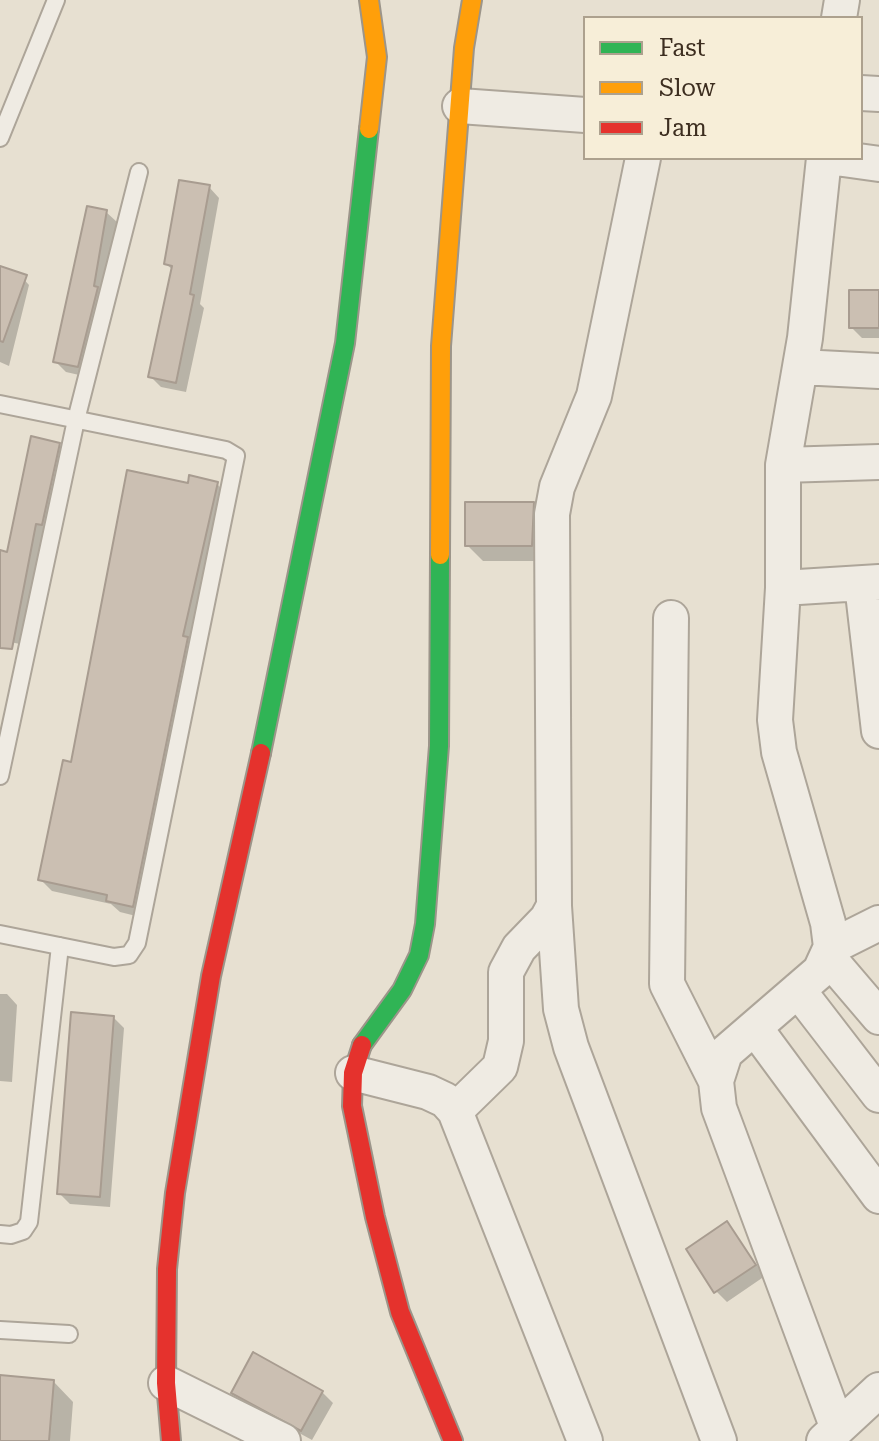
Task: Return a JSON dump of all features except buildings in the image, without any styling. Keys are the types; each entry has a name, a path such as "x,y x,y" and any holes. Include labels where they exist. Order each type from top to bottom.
{"street":[{"path":"171,1441 166,1383 167,1269 190,1090 345,343 377,57 369,0"},
{"path":"453,1441 400,1312 352,1106 353,1073 363,1042 402,990 419,955 425,924 439,746 441,346 460,106 472,0"},
{"path":"460,106 583,115"},
{"path":"643,160 594,396 557,487 552,514 554,906 561,1009 571,1047 719,1441"},
{"path":"716,1081 725,1053 820,971 829,952 828,923 779,752 775,720 783,588 783,465 800,367 824,160"},
{"path":"850,160 879,164"},
{"path":"800,367 879,371"},
{"path":"783,465 879,462"},
{"path":"783,588 870,583 879,731"},
{"path":"671,618 667,984 716,1081 719,1108 830,1433 879,1390"},
{"path":"455,1111 500,1067 506,1041 506,972 510,961 547,919 554,906"},
{"path":"829,952 879,923"},
{"path":"829,952 879,1017"},
{"path":"798,990 879,1095"},
{"path":"755,1028 879,1196"},
{"path":"353,1073 428,1092 445,1100 455,1111 585,1441"},
{"path":"166,1383 283,1441"}],"lane":[{"path":"0,138 56,0"},
{"path":"0,776 76,420 139,172"},
{"path":"0,404 226,450 236,456 137,943 129,955 114,957 0,934"},
{"path":"0,1234 11,1235 23,1231 29,1222 60,946"},
{"path":"0,1330 69,1334"}],"traffic: fast":[{"path":"261,753 345,343 369,129"},
{"path":"362,1045 402,990 419,955 425,924 439,746 440,555"}],"traffic: slow":[{"path":"369,0 377,57 369,129"},
{"path":"440,555 441,346 464,48 472,0"}],"traffic: jam":[{"path":"171,1441 166,1383 167,1269 175,1193 211,976 261,753"},
{"path":"362,1045 353,1073 352,1106 375,1217 400,1312 453,1441"}]}
